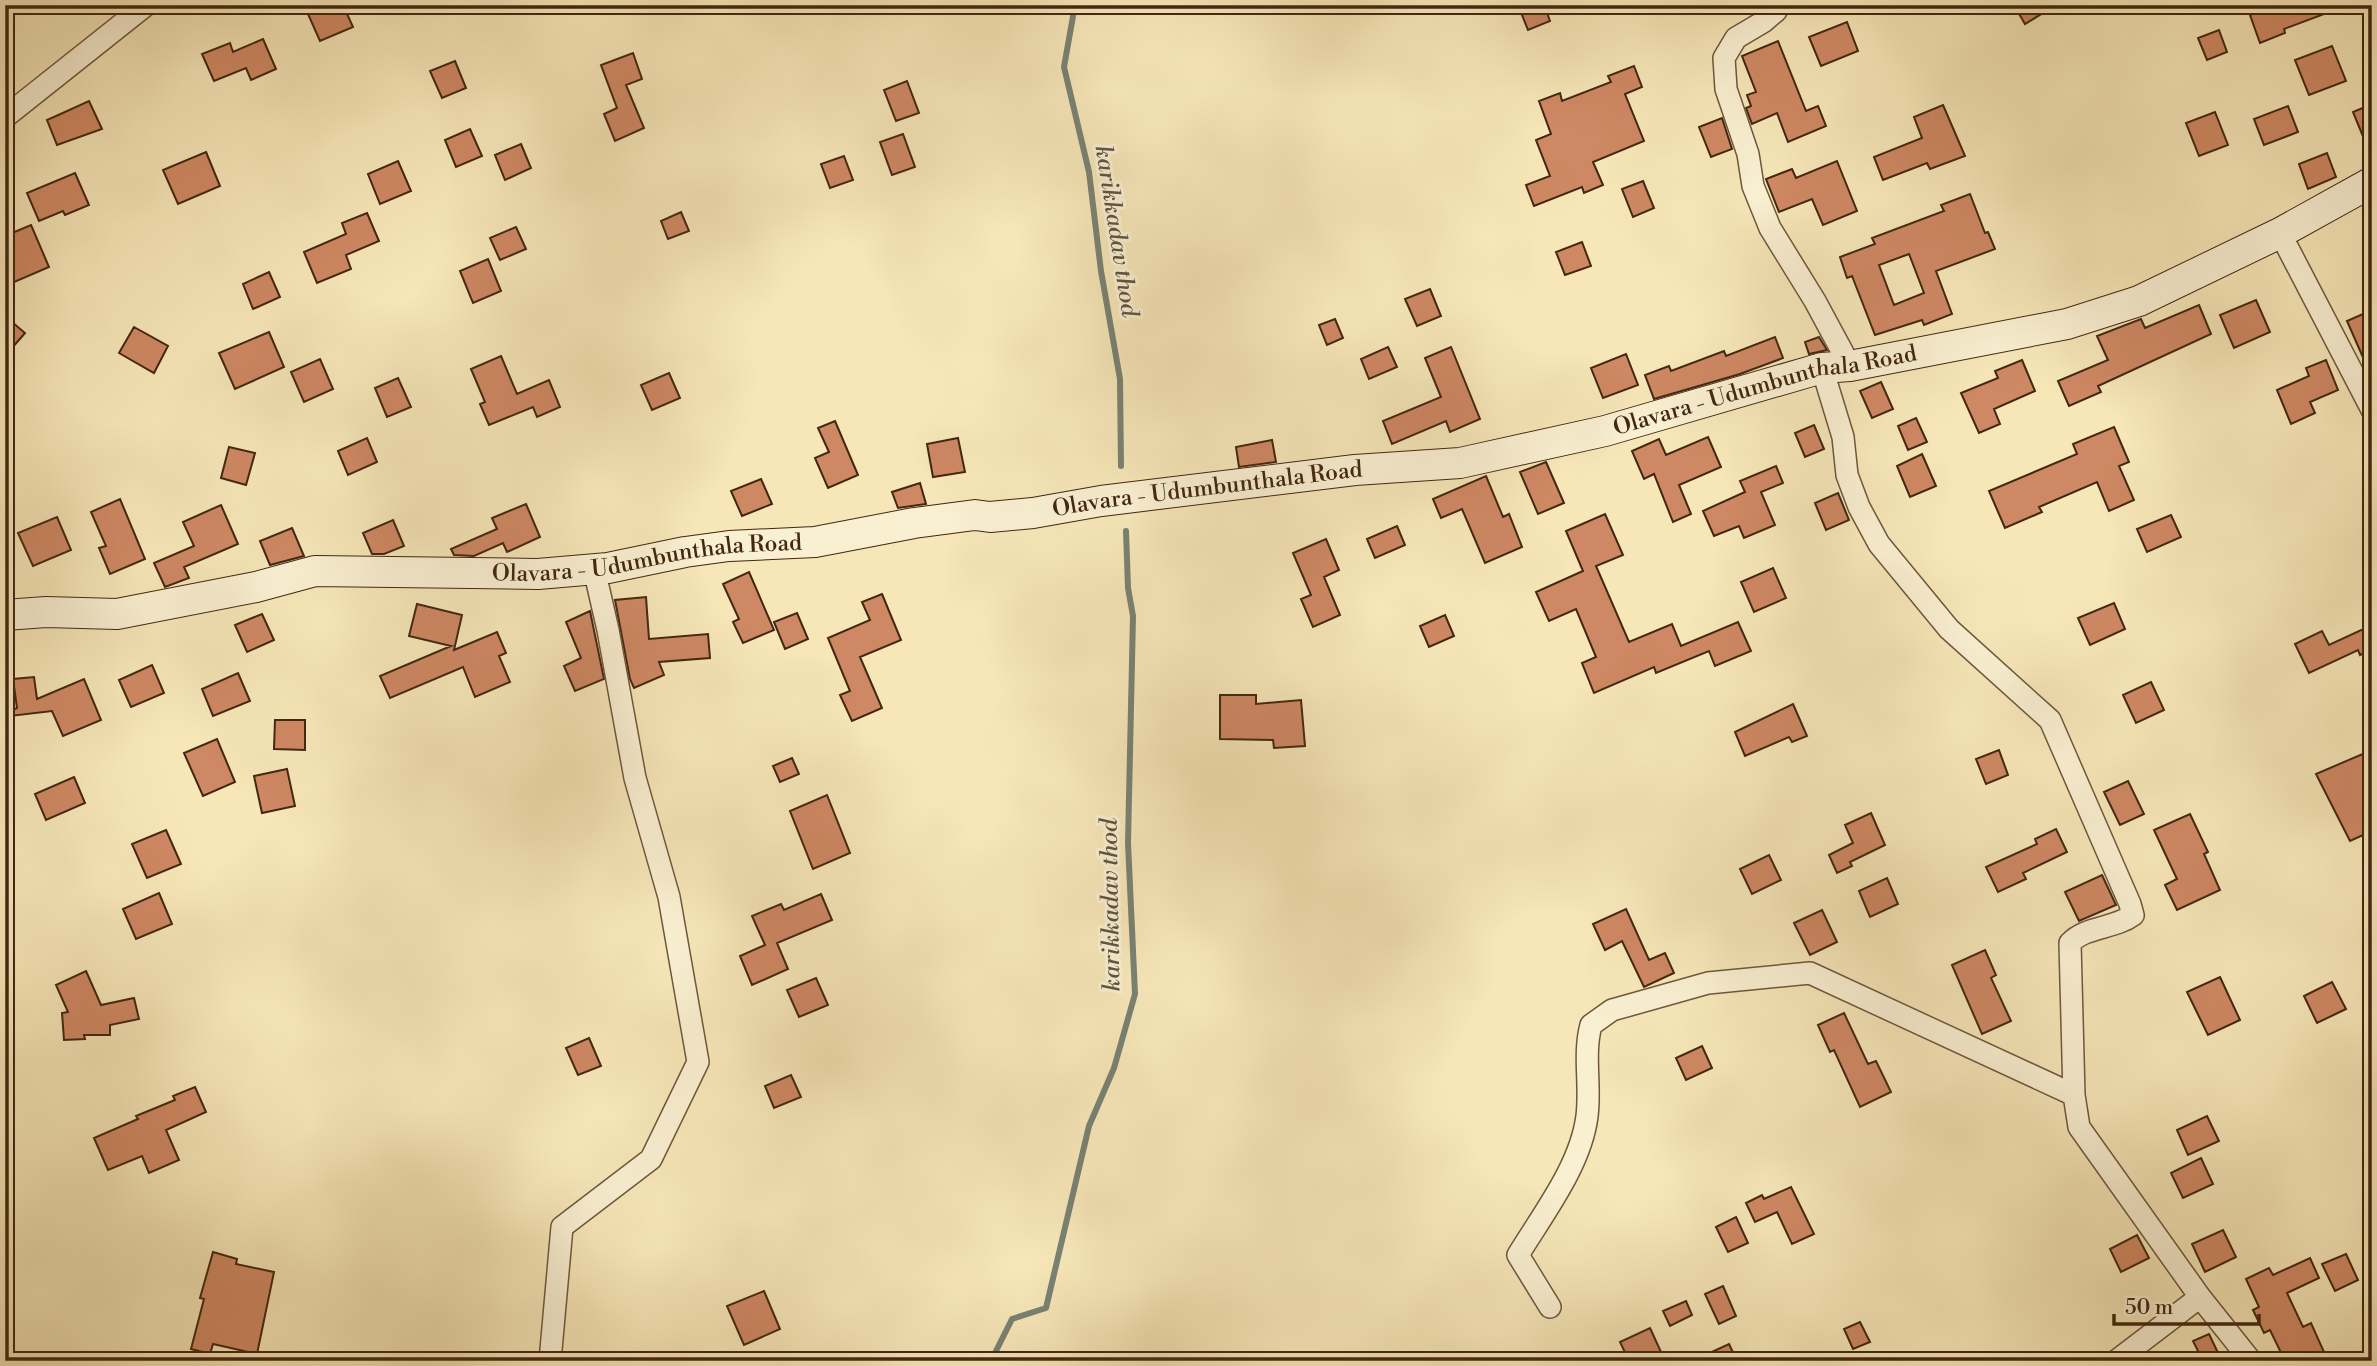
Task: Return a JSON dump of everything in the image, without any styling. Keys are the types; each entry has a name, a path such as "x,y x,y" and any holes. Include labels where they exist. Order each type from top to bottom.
{"main road":[{"name":"Olavara - Udumbunthala Road","path":"5,615 46,612 117,614 256,587 316,571 538,574 594,569 729,546 815,542 951,518 1033,513 1101,501 1355,470 1460,463 1605,431 1836,367 2009,336 2139,302 2280,233 2372,182"}],"street":[{"path":"5,117 146,5"},
{"path":"1776,5 1776,10 1763,22 1736,38 1724,58 1726,89 1748,154 1753,186 1770,228 1815,301 1836,367 1847,475 1858,507 1879,544 1949,629 2050,720 2133,915 2122,923 2077,935 2070,943 2074,1095 2079,1127 2200,1297 2251,1361"},
{"path":"2280,233 2372,410"},
{"path":"550,1361 562,1227 652,1159 698,1062 669,897 635,778 594,569"},
{"path":"1550,1307 1518,1255 1577,1157 1587,1116 1586,1041 1591,1025 1612,1010 1708,983 1810,973 2074,1095"},
{"path":"2116,1361 2200,1297"}],"building":[{"path":"304,5 343,5 353,27 320,41"},
{"path":"1518,5 1544,5 1550,21 1528,30"},
{"path":"2014,5 2056,5 2025,24"},
{"path":"2276,5 2343,7 2284,29 2285,33 2260,43 2250,15"},
{"path":"1847,22 1858,51 1821,66 1809,37"},
{"path":"2219,30 2227,52 2207,60 2198,38"},
{"path":"263,39 276,69 251,80 246,68 214,81 202,54 230,43 233,52"},
{"path":"1778,41 1806,111 1818,106 1826,126 1788,142 1777,113 1752,124 1746,108 1751,106 1747,95 1756,92 1742,56"},
{"path":"2332,46 2346,81 2309,95 2295,60"},
{"path":"633,53 642,79 626,85 644,128 615,141 604,114 617,108 601,65"},
{"path":"455,61 466,88 442,98 430,71"},
{"path":"1634,66 1642,87 1625,94 1644,141 1593,162 1603,185 1584,193 1582,187 1534,206 1526,185 1550,176 1536,140 1551,134 1539,101 1560,93 1562,101 1611,82 1608,76"},
{"path":"907,81 919,113 896,121 884,90"},
{"path":"89,101 102,129 57,145 47,120"},
{"path":"2372,104 2372,156 2371,156 2353,112"},
{"path":"1943,105 1965,156 1930,169 1927,163 1883,180 1874,157 1922,138 1914,117"},
{"path":"2288,106 2298,132 2264,145 2254,119"},
{"path":"2215,112 2228,145 2199,156 2186,123"},
{"path":"1722,118 1732,149 1711,157 1699,127"},
{"path":"470,129 482,156 456,167 445,140"},
{"path":"903,134 915,167 892,175 880,142"},
{"path":"521,144 531,168 505,180 495,155"},
{"path":"206,152 220,186 178,204 163,170"},
{"path":"2327,153 2336,177 2308,189 2299,164"},
{"path":"844,156 853,180 830,188 821,164"},
{"path":"398,161 411,191 380,204 368,174"},
{"path":"1837,161 1857,211 1823,225 1812,199 1779,212 1766,179 1792,169 1796,178"},
{"path":"75,173 89,205 65,215 63,211 39,221 27,193"},
{"path":"1643,181 1654,208 1633,217 1622,189"},
{"path":"1970,194 1985,233 1988,232 1995,249 1936,271 1952,314 1924,325 1922,320 1875,335 1852,276 1847,278 1840,257 1875,244 1872,238 1944,211 1941,205","holes":["1909,254 1924,293 1894,305 1879,265"]},
{"path":"681,212 689,231 668,239 661,221"},
{"path":"367,213 379,241 346,255 351,269 317,283 304,252 346,234 342,223"},
{"path":"31,225 49,267 5,286 5,236"},
{"path":"516,227 526,249 500,260 490,238"},
{"path":"1582,242 1591,266 1565,275 1556,252"},
{"path":"488,259 501,291 473,303 460,271"},
{"path":"269,272 280,297 253,309 243,284"},
{"path":"1430,289 1441,316 1417,326 1405,299"},
{"path":"2256,300 2270,332 2234,348 2220,315"},
{"path":"2199,305 2211,334 2098,386 2101,392 2069,406 2058,381 2108,360 2097,336 2141,319 2145,328"},
{"path":"2372,310 2372,378 2347,321"},
{"path":"5,316 25,333 5,356"},
{"path":"1335,319 1343,338 1327,345 1319,325"},
{"path":"134,327 168,346 154,373 119,353"},
{"path":"269,332 284,367 235,389 219,353"},
{"path":"1775,337 1783,358 1740,374 1654,399 1645,375 1669,366 1671,371 1724,351 1726,356"},
{"path":"1819,337 1827,350 1809,354 1805,342"},
{"path":"1388,347 1397,367 1369,379 1361,359"},
{"path":"1451,347 1480,419 1450,432 1446,421 1392,444 1383,421 1441,397 1425,358"},
{"path":"1626,354 1638,385 1603,398 1591,368"},
{"path":"501,356 517,394 549,380 560,407 537,417 533,407 489,425 480,404 485,402 471,369"},
{"path":"320,359 333,389 304,402 291,372"},
{"path":"2022,360 2035,391 1994,409 2000,424 1979,433 1961,393 1998,378 1995,371"},
{"path":"2326,360 2338,390 2310,402 2315,413 2291,424 2277,390 2309,376 2306,368"},
{"path":"669,373 680,398 652,410 641,385"},
{"path":"398,378 411,407 387,417 375,388"},
{"path":"1881,382 1893,409 1872,418 1860,391"},
{"path":"1916,418 1927,442 1908,450 1898,426"},
{"path":"835,421 858,475 828,488 815,458 829,452 818,428"},
{"path":"1814,425 1824,449 1805,457 1795,433"},
{"path":"2114,427 2129,462 2119,466 2134,500 2109,511 2097,482 2039,507 2042,512 2005,528 1989,491 2077,454 2073,444"},
{"path":"1708,437 1721,467 1679,485 1691,514 1673,522 1654,474 1644,479 1632,451 1659,439 1666,455"},
{"path":"367,438 377,462 348,475 338,451"},
{"path":"958,438 965,472 933,477 927,444"},
{"path":"1272,440 1276,462 1239,467 1236,447"},
{"path":"229,447 255,453 246,485 221,478"},
{"path":"1922,454 1936,486 1910,497 1897,466"},
{"path":"1546,462 1564,503 1538,514 1520,472"},
{"path":"1776,466 1783,483 1761,492 1775,525 1744,538 1739,526 1714,536 1703,511 1745,492 1740,481"},
{"path":"1486,476 1503,517 1509,514 1522,547 1485,563 1462,509 1441,518 1433,499"},
{"path":"761,479 772,504 742,516 731,491"},
{"path":"920,483 926,504 898,508 892,492"},
{"path":"1838,493 1849,520 1826,530 1815,503"},
{"path":"120,499 145,559 110,574 99,548 106,546 91,512"},
{"path":"526,504 540,537 507,552 503,543 474,556 454,555 451,549 497,529 492,518"},
{"path":"221,505 238,544 184,567 189,578 165,587 154,563 194,546 183,522"},
{"path":"1605,514 1623,555 1596,566 1629,642 1672,624 1681,646 1738,622 1751,651 1715,666 1709,651 1656,673 1654,667 1594,693 1582,663 1596,657 1576,609 1549,621 1536,592 1583,571 1566,531"},
{"path":"2171,515 2181,537 2147,552 2137,529"},
{"path":"57,517 71,550 33,566 18,533"},
{"path":"393,520 404,546 384,554 372,554 363,533"},
{"path":"1397,526 1405,545 1375,558 1367,539"},
{"path":"292,528 304,556 270,565 260,541"},
{"path":"1326,539 1339,570 1324,577 1340,615 1313,627 1301,599 1311,595 1293,553"},
{"path":"1773,568 1786,598 1754,612 1741,582"},
{"path":"749,572 774,630 743,643 733,622 739,619 723,584"},
{"path":"882,594 901,640 860,657 882,708 852,721 840,695 850,691 828,638 870,620 862,602"},
{"path":"646,597 649,639 708,634 710,658 659,662 664,675 634,688 615,600"},
{"path":"2114,603 2125,629 2090,645 2078,618"},
{"path":"417,604 462,615 454,650 497,632 506,653 499,656 510,682 475,697 463,667 390,698 380,676 451,646 409,636"},
{"path":"590,611 604,679 575,691 564,666 581,658 566,622"},
{"path":"797,613 808,639 785,649 774,622"},
{"path":"262,614 274,640 247,652 235,625"},
{"path":"1445,615 1454,636 1429,647 1420,626"},
{"path":"2372,625 2372,649 2360,655 2358,650 2309,673 2295,644 2322,631 2329,645"},
{"path":"152,665 164,693 131,707 119,680"},
{"path":"238,673 250,701 213,716 202,689"},
{"path":"34,677 37,699 84,679 101,720 63,736 52,711 10,716 9,712 17,708 13,679"},
{"path":"2151,682 2164,710 2136,723 2123,695"},
{"path":"1220,695 1256,695 1256,704 1301,700 1305,746 1274,748 1273,740 1220,739"},
{"path":"1793,704 1807,736 1792,742 1789,737 1745,756 1735,732"},
{"path":"275,720 305,720 305,750 274,749"},
{"path":"217,739 235,782 203,796 184,753"},
{"path":"1999,750 2008,775 1986,784 1976,759"},
{"path":"2372,750 2372,831 2350,841 2316,774"},
{"path":"792,758 799,774 780,782 773,766"},
{"path":"287,769 295,806 262,813 254,776"},
{"path":"74,777 85,803 46,820 35,794"},
{"path":"2128,781 2144,814 2120,825 2104,792"},
{"path":"827,795 850,853 813,869 790,811"},
{"path":"1871,813 1885,845 1850,862 1852,866 1837,873 1829,855 1853,843 1845,825"},
{"path":"2190,814 2208,852 2204,854 2220,890 2177,910 2165,885 2177,879 2154,830"},
{"path":"2056,829 2067,852 2023,873 2026,879 1998,892 1986,867 2037,844 2035,839"},
{"path":"166,830 181,864 147,878 132,844"},
{"path":"1769,855 1781,880 1752,894 1740,869"},
{"path":"2102,875 2116,905 2079,921 2065,892"},
{"path":"1887,878 1898,904 1870,917 1859,891"},
{"path":"159,893 172,924 136,939 123,909"},
{"path":"821,894 832,920 777,943 788,969 752,985 740,956 765,945 752,916 781,904 784,910"},
{"path":"1626,909 1649,960 1665,953 1674,973 1644,987 1622,941 1605,950 1593,924"},
{"path":"1822,910 1837,942 1810,955 1794,923"},
{"path":"1985,950 1996,975 1991,978 2011,1021 1982,1034 1952,965"},
{"path":"86,971 101,1005 134,998 139,1019 110,1025 110,1035 84,1035 85,1039 64,1040 62,1013 68,1012 56,985"},
{"path":"2220,977 2240,1020 2208,1035 2187,992"},
{"path":"816,978 828,1005 799,1017 787,990"},
{"path":"2332,982 2346,1009 2317,1023 2304,996"},
{"path":"1844,1013 1868,1064 1876,1061 1891,1092 1860,1107 1834,1050 1830,1052 1818,1025"},
{"path":"589,1038 601,1066 578,1075 566,1048"},
{"path":"1702,1046 1712,1068 1686,1080 1676,1058"},
{"path":"791,1075 801,1097 774,1108 765,1086"},
{"path":"195,1087 206,1112 166,1130 179,1160 149,1173 142,1156 108,1170 94,1138 138,1119 136,1116 175,1100 173,1096"},
{"path":"2207,1116 2219,1141 2188,1155 2177,1130"},
{"path":"2201,1158 2213,1184 2183,1198 2171,1173"},
{"path":"1791,1187 1814,1234 1792,1244 1777,1212 1755,1222 1746,1203 1762,1195 1764,1199"},
{"path":"1736,1217 1748,1243 1728,1252 1716,1227"},
{"path":"2223,1230 2236,1257 2205,1272 2192,1244"},
{"path":"2137,1235 2149,1258 2121,1272 2110,1249"},
{"path":"213,1252 237,1259 236,1264 274,1272 257,1354 213,1344 210,1354 191,1349 204,1299 200,1298"},
{"path":"2346,1254 2358,1280 2335,1291 2322,1264"},
{"path":"2310,1258 2319,1278 2287,1293 2303,1327 2311,1323 2328,1361 2285,1361 2270,1330 2264,1333 2253,1310 2259,1307 2246,1279 2269,1268 2273,1275"},
{"path":"1723,1286 1736,1316 1719,1324 1705,1294"},
{"path":"764,1291 780,1329 744,1345 727,1306"},
{"path":"1686,1301 1692,1315 1670,1326 1663,1311"},
{"path":"1860,1322 1870,1342 1853,1349 1844,1329"},
{"path":"1650,1328 1661,1352 1643,1361 1629,1361 1620,1342"},
{"path":"2209,1334 2219,1355 2203,1361 2193,1341"},
{"path":"1729,1344 1737,1361 1692,1361"}],"waterway":[{"name":"karikkadav thod","path":"1075,5 1064,67 1089,172 1101,271 1120,379 1121,466"},
{"name":"karikkadav thod","path":"991,1361 1012,1319 1046,1308 1089,1126 1114,1068 1135,994 1128,843 1133,616 1128,588 1126,531"}]}
